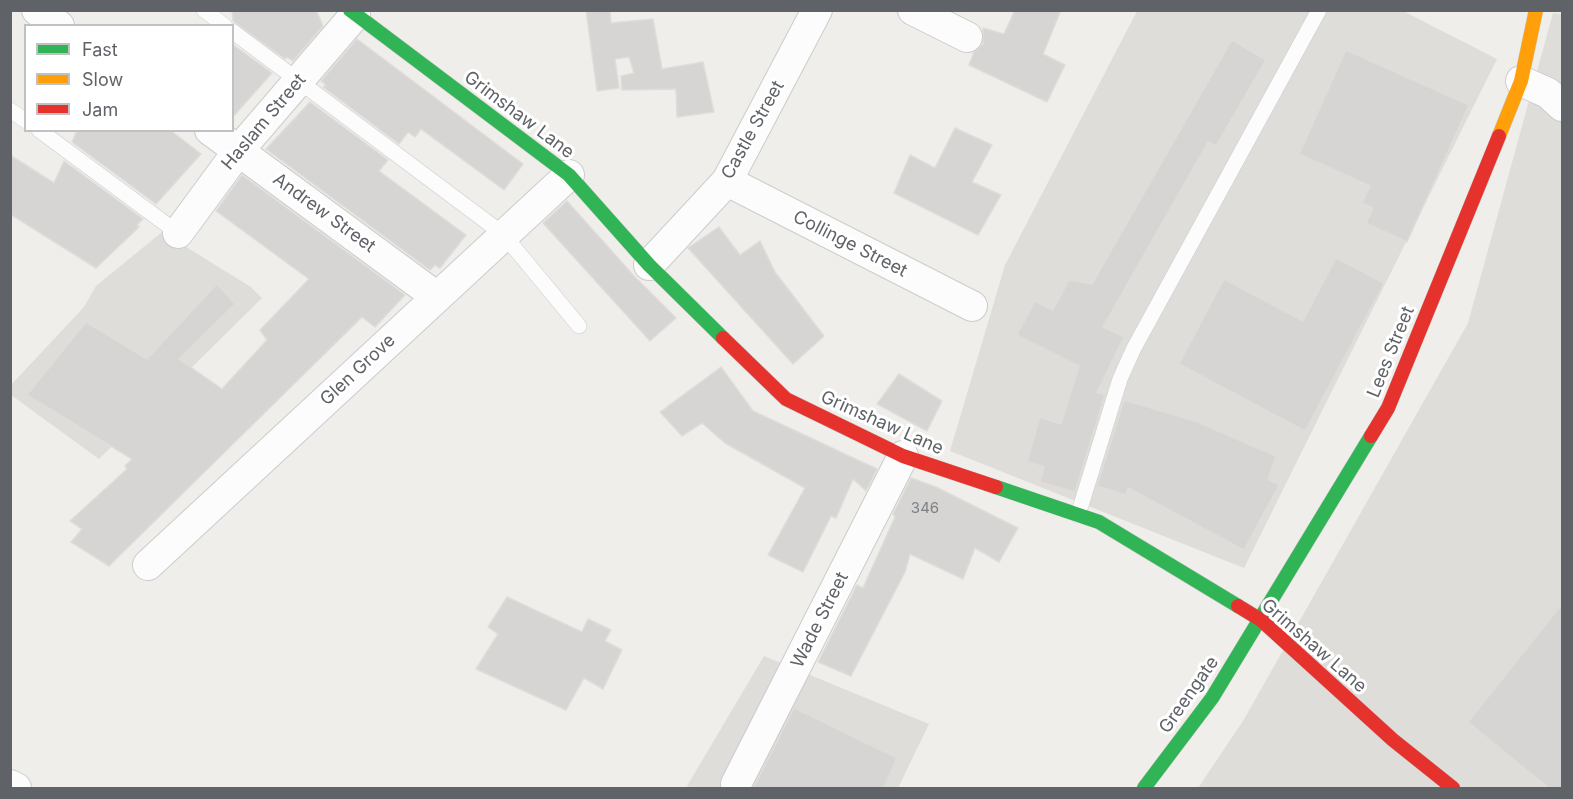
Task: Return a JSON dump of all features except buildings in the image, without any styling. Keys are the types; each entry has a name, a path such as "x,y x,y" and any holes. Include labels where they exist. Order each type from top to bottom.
{"main road":[{"name":"Lees Street","path":"1261,620 1388,408 1521,81 1536,10"},
{"name":"Grimshaw Lane","path":"352,13 568,175 649,265 786,399 903,456 1098,522 1261,620 1394,740 1453,789"},
{"name":"Greengate","path":"1144,789 1212,698 1261,620"}],"street":[{"path":"37,10 55,24"},
{"name":"Castle Street","path":"649,265 727,181 818,10"},
{"path":"914,10 967,37"},
{"name":"Haslam Street","path":"177,232 239,150 352,13"},
{"path":"1521,81 1548,93 1563,106"},
{"name":"Andrew Street","path":"213,132 437,297"},
{"name":"Glen Grove","path":"148,565 568,175"},
{"name":"Collinge Street","path":"727,181 972,306"},
{"name":"Wade Street","path":"736,784 903,456"},
{"path":"10,785 16,789"}],"lane":[{"path":"204,10 222,24"},
{"path":"1078,515 1120,380 1134,348 1318,10"},
{"path":"234,32 503,234 579,326"},
{"path":"10,110 24,120"},
{"path":"42,132 177,232"}],"shaded area":[{"path":"1137,11 1403,11 1497,59 1244,568 950,451 1005,265"},
{"path":"1553,13 1562,14 1562,788 1198,788 1243,721 1468,323"},
{"path":"162,232 251,287 262,298 99,459 11,395 10,386 84,307 96,286"},
{"path":"764,656 929,724 898,788 692,788 687,786"}],"traffic: fast":[{"path":"350,10 569,175 649,265 723,338"},
{"path":"1144,788 1212,698 1371,436"},
{"path":"996,487 1099,522 1238,606"}],"traffic: slow":[{"path":"1499,136 1521,81 1536,10"}],"traffic: jam":[{"path":"1371,436 1388,408 1499,136"},
{"path":"723,338 786,399 903,456 996,487"},
{"path":"1238,606 1261,620 1393,740 1453,788"}]}
